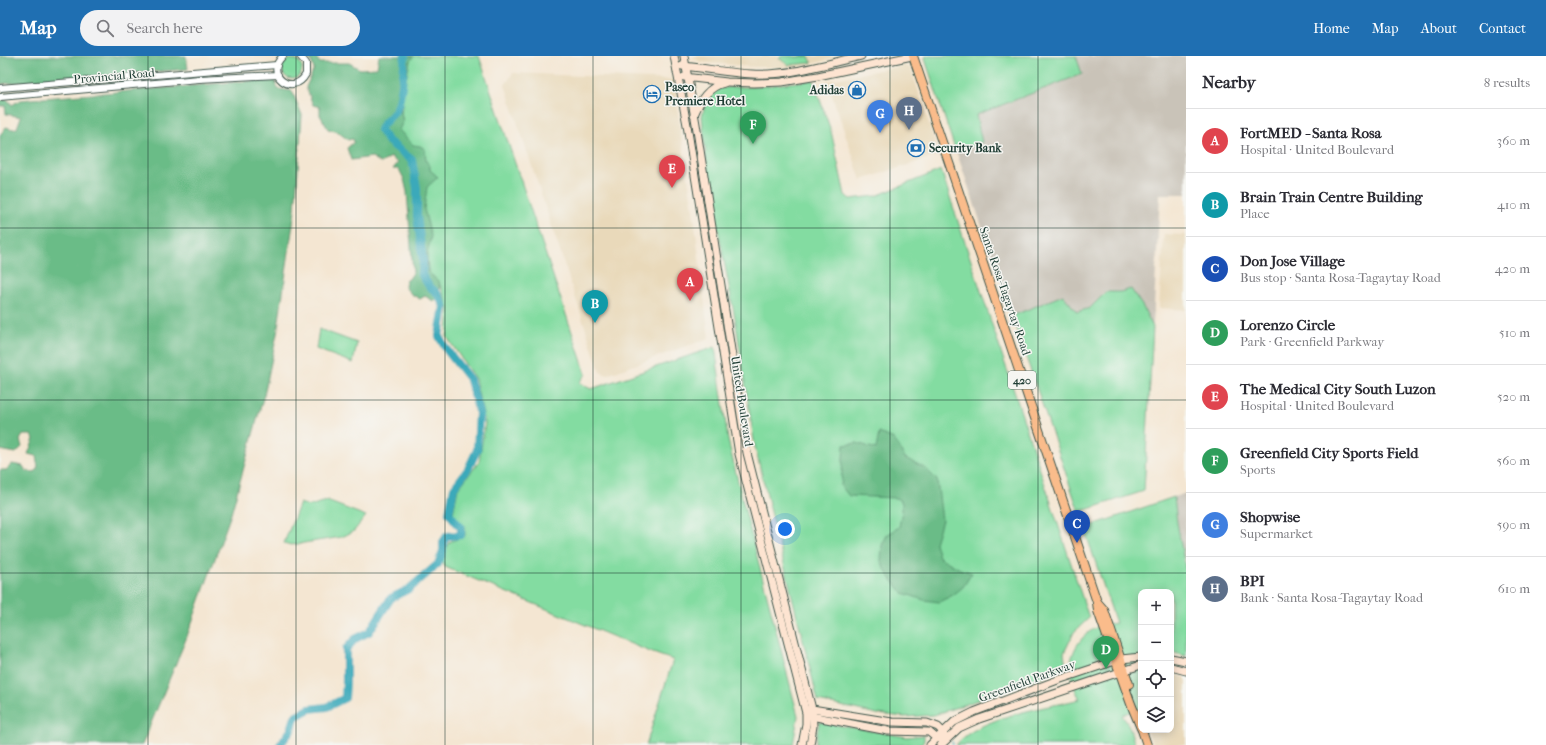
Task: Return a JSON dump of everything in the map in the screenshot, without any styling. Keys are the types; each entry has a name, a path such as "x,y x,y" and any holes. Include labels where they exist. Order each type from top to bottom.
{"main road":[{"name":"United Boulevard","path":"674,56 687,125 739,454 809,711"},
{"name":"United Boulevard","path":"684,56 747,453 809,711 802,745"},
{"path":"676,66 753,74 781,73 805,70 861,56"},
{"path":"678,76 727,82 782,82 912,56"},
{"name":"Santa Rosa-Tagaytay Road","path":"912,56 1097,602 1104,610 1118,660 1138,717"},
{"path":"781,73 782,82"},
{"path":"694,115 698,104 708,91 717,85 727,82"},
{"name":"Greenfield Parkway","path":"930,745 954,722 974,712 1055,681 1118,660 1138,657"},
{"path":"1174,659 1186,661"},
{"name":"Greenfield Parkway","path":"943,742 959,728 979,719 1138,666"},
{"path":"1174,668 1186,671"},
{"path":"809,711 892,722 927,723 943,732 943,742 929,732 888,731 814,717 809,711"},
{"path":"810,745 814,717"},
{"name":"Santa Rosa-Tagaytay Road","path":"1143,733 1147,745"}],"street":[{"path":"283,56 277,65 278,75 281,80 288,84 294,84 301,81 306,74 307,67 304,60 300,56"},
{"name":"Provincial Road","path":"0,88 277,65"},
{"name":"Provincial Road","path":"0,97 199,79 278,75"},
{"path":"40,84 41,93"}],"shaded area":[{"path":"692,56 845,56 798,67 755,67 701,62"},
{"path":"1186,56 1186,194 1160,194 1144,491 1079,512 926,62 925,57"},
{"path":"904,65 911,69 939,155 861,180 827,81"},
{"path":"513,73 675,80 677,108 694,217 709,338 607,375 600,372 505,85"},
{"path":"1164,234 1186,235 1186,310 1159,308"},
{"path":"1186,493 1186,573 1174,497"},
{"path":"1174,675 1186,678 1186,745 1153,745 1148,733 1174,733"}],"green space":[{"path":"0,56 186,56 188,69 0,84"},
{"path":"309,56 315,56 320,63 349,63 360,69 377,68 379,56 414,56 410,61 400,108 403,121 399,130 413,145 420,146 425,149 426,161 430,166 430,170 438,177 427,187 424,209 431,236 427,255 428,272 439,282 438,295 433,301 425,296 420,299 411,294 405,287 406,281 413,273 407,192 404,179 399,169 393,169 398,163 391,157 381,163 372,157 351,160 347,148 354,142 353,139 348,140 338,132 328,129 320,115 320,107 313,105 306,87 314,69"},
{"path":"408,56 479,56 586,374 579,383 591,389 715,347 728,440 798,716 793,745 646,745 673,660 445,567 442,560 449,542 465,536 465,527 453,514 458,489 479,462 485,423 475,379 447,337 449,309 439,282 428,272 418,161 386,127 401,114"},
{"path":"780,56 809,56 812,63 788,65 780,59"},
{"path":"1076,56 1082,74 976,115 982,142 956,152 926,62 925,57"},
{"path":"292,59 299,62 302,69 299,76 292,79 285,76 282,69 285,62"},
{"path":"274,79 278,89 292,91 302,115 295,210 277,334 265,391 231,514 186,639 142,745 0,745 0,470 6,470 12,464 23,466 26,471 35,472 38,467 36,456 28,454 34,439 32,435 23,435 20,440 22,447 16,453 0,450 0,135 6,127 12,129 17,128 21,117 6,114 5,106 0,106 0,100 8,100 12,105 20,100"},
{"path":"813,80 831,131 845,195 850,199 876,196 941,170 1089,618 1074,632 1064,653 1066,668 934,715 905,717 877,714 818,701 755,447 735,318 706,159 702,116 706,101 716,89 732,87 757,87"},
{"path":"1131,289 1143,307 1153,327 1144,491 1079,512 1012,316 1063,295 1077,312 1090,308 1106,292 1120,292"},
{"path":"319,329 357,343 353,363 316,349"},
{"path":"879,433 894,439 905,458 925,468 937,480 942,520 935,543 939,557 960,569 972,573 963,587 953,595 939,602 924,600 903,593 888,575 881,561 882,545 887,535 899,527 902,502 896,498 849,496 841,486 844,445 857,443 876,449"},
{"path":"1174,497 1186,573 1186,656 1174,653 1174,589 1138,589 1138,709 1122,715 1129,726 1135,745 956,745 967,735 996,720 1014,714 1080,699 1073,685 1071,676 1071,660 1074,652 1078,644 1089,632 1103,625 1116,623 1084,528"},
{"path":"327,501 366,516 354,531 342,537 291,545 284,543 300,503 309,506"},
{"path":"819,722 907,737 924,735 924,741 921,745 815,745"}],"waterway":[{"path":"280,745 291,730 295,717 309,709 327,707 345,698 346,649 355,639 369,632 391,598 409,589 438,564 443,551 443,542 447,536 461,535 461,528 449,513 454,488 468,469 477,450 479,413 470,380 446,349 439,336 444,306 438,294 429,286 422,275 423,261 417,216 417,188 412,160 388,141 380,130 384,123 394,113 398,105 402,87 405,56"}],"place":[{"name":"Adidas","path":"857,90"},
{"name":"Paseo Premiere Hotel","path":"652,94"},
{"name":"BPI","path":"909,130"},
{"name":"Shopwise","path":"880,133"},
{"name":"Greenfield City Sports Field","path":"753,144"},
{"name":"Security Bank","path":"916,148"},
{"name":"The Medical City South Luzon","path":"672,188"},
{"name":"FortMED - Santa Rosa","path":"690,301"},
{"name":"Brain Train Centre Building","path":"595,323"},
{"name":"Don Jose Village","path":"1077,543"},
{"name":"Lorenzo Circle","path":"1106,669"}]}
